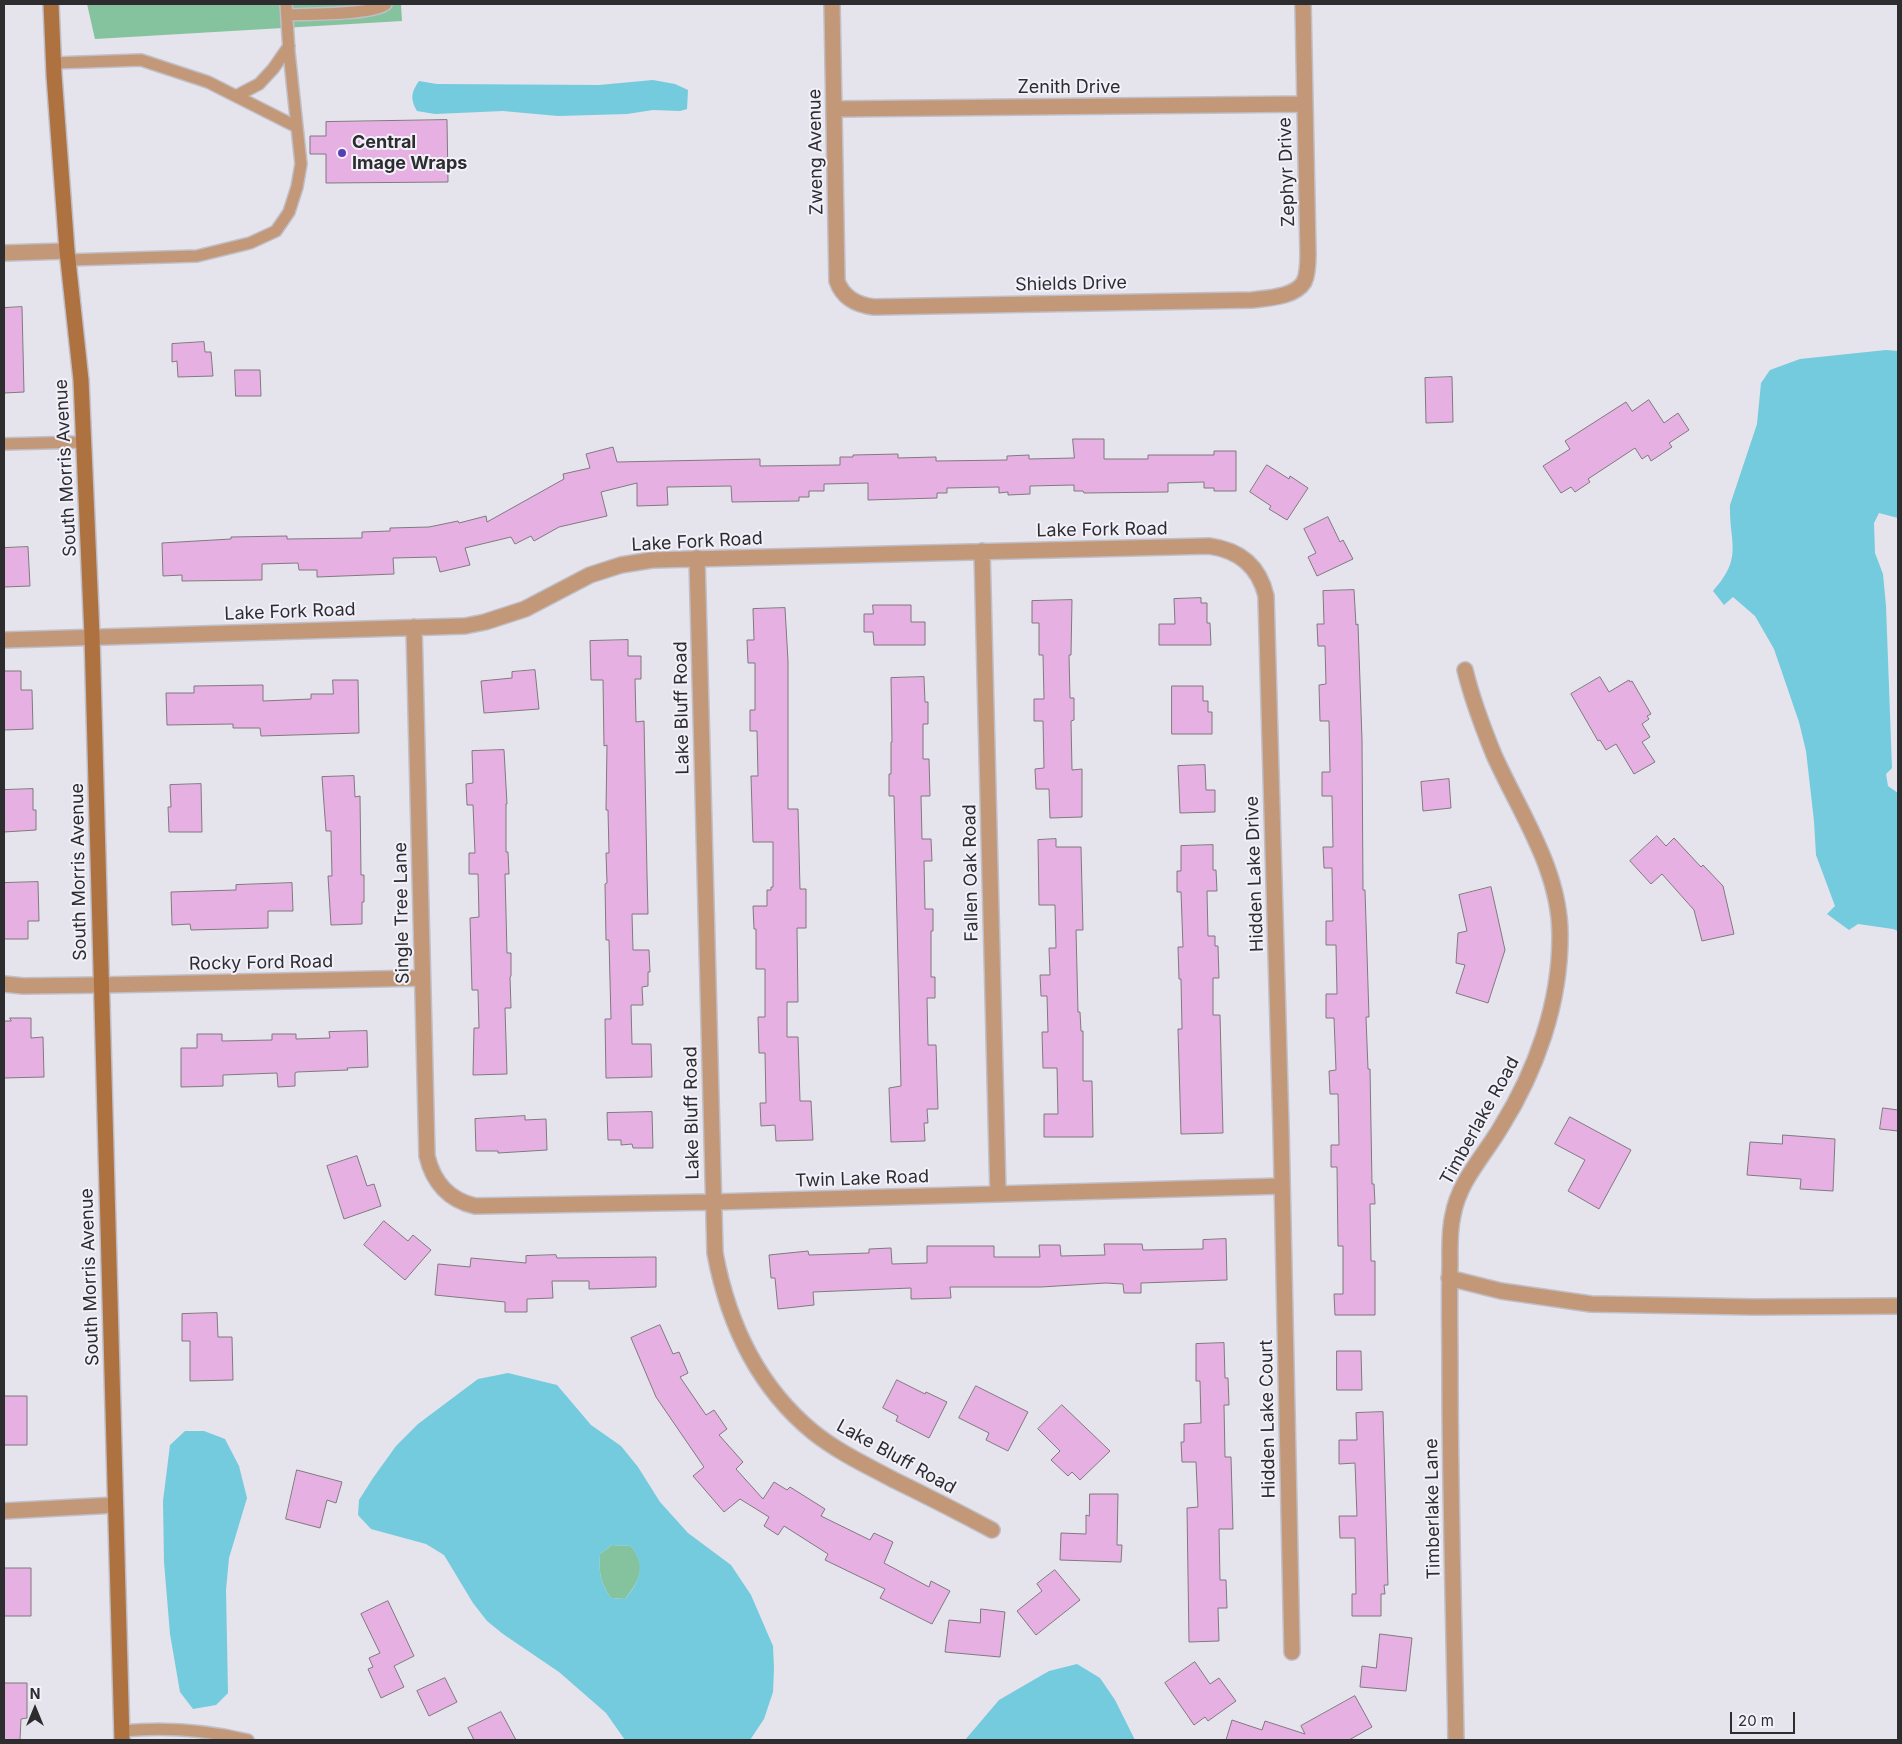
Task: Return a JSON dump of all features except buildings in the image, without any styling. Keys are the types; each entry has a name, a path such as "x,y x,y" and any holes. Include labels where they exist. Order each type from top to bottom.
{"street":[{"name":"South Morris Avenue","path":"51,4 68,255 81,380 92,636 114,1505 122,1735"},
{"name":"Zweng Avenue","path":"832,4 837,281 846,297"},
{"name":"Zephyr Drive","path":"1297,288 1304,282 1308,267 1303,4"},
{"name":"Zenith Drive","path":"834,109 1304,104"},
{"path":"4,253 68,255"},
{"name":"Shields Drive","path":"846,297 855,302 874,307 1252,300 1275,297 1297,288"},
{"name":"Lake Fork Road","path":"4,640 465,626 506,617 590,575 621,565 652,560 1209,546 1232,551 1251,564"},
{"name":"Fallen Oak Road","path":"982,551 998,1194"},
{"name":"Lake Bluff Road","path":"697,558 715,1253 728,1308 751,1360 779,1398 813,1432 839,1450 992,1530"},
{"name":"Hidden Lake Drive","path":"1251,564 1263,585 1266,596 1282,1186"},
{"name":"Single Tree Lane","path":"414,628 427,1156 434,1176 446,1192"},
{"name":"Timberlake Road","path":"1449,1278 1453,1214 1461,1190 1502,1127 1533,1066 1550,1012 1556,983 1560,936 1556,902 1546,862 1494,754 1470,692 1465,670"},
{"name":"Rocky Ford Road","path":"4,984 23,986 101,985 422,978"},
{"name":"Twin Lake Road","path":"446,1192 465,1204 475,1206 714,1202 1282,1186"},
{"name":"Hidden Lake Court","path":"1282,1186 1292,1652"},
{"path":"1449,1278 1501,1291 1592,1304 1754,1307 1898,1306"},
{"name":"Timberlake Lane","path":"1449,1278 1456,1740"},
{"path":"4,1512 114,1505"}],"lane":[{"path":"68,255 197,256 250,243 276,231 288,212 297,187 301,164 288,46 287,10 370,11 383,7 386,4"},
{"path":"236,96 259,84 273,69 288,46"},
{"path":"54,62 141,60 208,82 297,126"},
{"path":"4,444 83,442"},
{"path":"122,1735 152,1728 248,1740"}],"green space":[{"path":"87,4 401,4 402,21 95,39"},
{"path":"612,1545 631,1546 639,1560 640,1573 638,1579 625,1599 611,1598 604,1587 601,1577 600,1554"}],"water":[{"path":"653,80 675,84 688,90 687,109 680,111 653,110 627,114 558,116 503,111 435,114 417,111 412,99 414,89 419,81 437,84 599,85"},
{"path":"1886,350 1898,351 1898,518 1879,513 1874,523 1875,553 1883,574 1886,606 1892,768 1886,774 1888,786 1898,793 1898,931 1858,924 1849,930 1827,914 1835,906 1816,855 1806,751 1799,722 1774,649 1755,616 1733,597 1724,605 1713,591 1729,569 1732,559 1730,505 1757,424 1761,383 1770,370 1800,359"},
{"path":"508,1373 557,1385 591,1425 621,1446 638,1467 660,1502 688,1533 731,1565 751,1595 773,1646 773,1692 764,1719 750,1740 625,1740 606,1713 559,1672 487,1621 473,1603 444,1555 426,1544 371,1529 358,1515 359,1500 396,1446 418,1424 478,1379","holes":["612,1545 631,1546 636,1553 640,1567 637,1580 625,1599 611,1598 604,1587 601,1577 600,1554"]},
{"path":"185,1431 204,1431 225,1439 239,1466 247,1498 229,1558 226,1590 228,1693 216,1705 193,1709 180,1692 170,1634 164,1562 163,1501 170,1445"},
{"path":"1077,1664 1100,1678 1115,1700 1135,1740 965,1740 999,1700 1049,1671"}],"place":[{"name":"Central Image Wraps","path":"342,153"}]}
